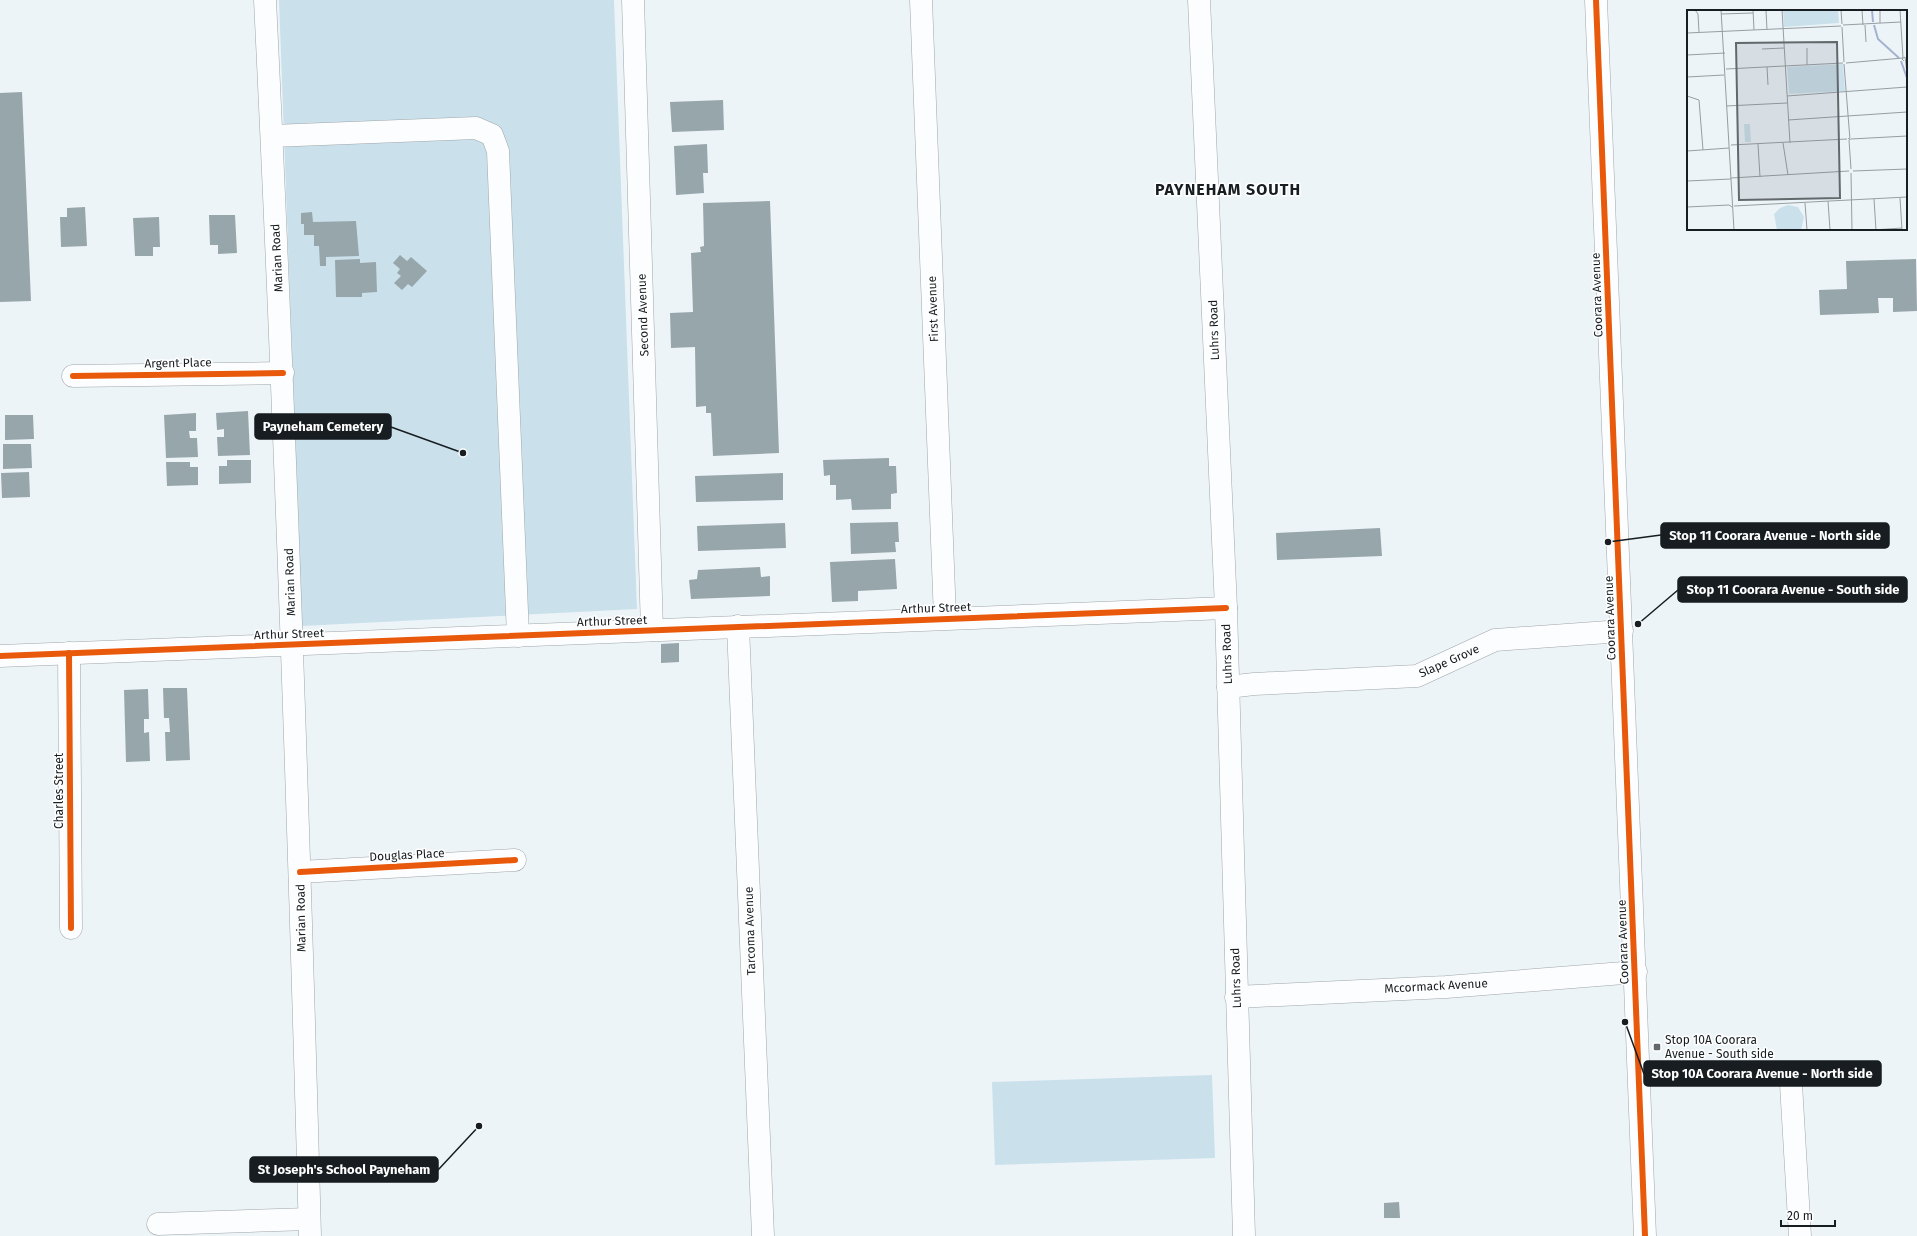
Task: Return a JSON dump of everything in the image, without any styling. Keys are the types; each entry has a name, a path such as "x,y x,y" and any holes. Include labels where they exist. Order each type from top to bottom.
{"street":[{"name":"Marian Road","path":"265,0 283,373 300,872 309,1227"},
{"name":"Second Avenue","path":"633,0 652,630"},
{"name":"First Avenue","path":"922,0 945,618"},
{"name":"Luhrs Road","path":"1199,0 1226,608 1244,1236"},
{"name":"Coorara Avenue","path":"1596,0 1646,1236"},
{"path":"272,136 476,128 492,135 498,152 518,636"},
{"name":"Argent Place","path":"73,376 283,373"},
{"name":"Arthur Street","path":"0,656 1226,608"},
{"name":"Tarcoma Avenue","path":"738,626 764,1236"},
{"name":"Slape Grove","path":"1228,687 1254,684 1417,676 1495,640 1622,630"},
{"name":"Charles Street","path":"69,653 71,928"},
{"name":"Douglas Place","path":"300,872 515,860"},
{"name":"Mccormack Avenue","path":"1236,996 1446,987 1636,972"},
{"path":"1791,1084 1800,1236"},
{"path":"158,1224 309,1227"}],"shaded area":[{"path":"279,0 614,0 637,609 302,626"},
{"path":"1212,1075 1215,1158 995,1165 992,1082"}],"building":[{"path":"22,92 31,301 0,302 0,93"},
{"path":"723,100 724,130 672,132 670,102"},
{"path":"707,144 708,173 703,173 704,193 676,195 674,146"},
{"path":"770,201 779,453 713,456 711,413 706,413 706,406 696,407 695,347 671,348 670,313 693,312 691,253 701,252 700,247 704,246 703,203"},
{"path":"85,207 87,246 61,247 60,217 67,217 67,208"},
{"path":"312,212 313,222 356,221 359,256 326,257 326,266 320,266 319,246 314,246 314,235 304,235 304,224 301,224 301,213"},
{"path":"209,215 235,215 237,253 218,254 218,245 210,245"},
{"path":"159,217 160,247 153,247 153,256 135,256 133,218"},
{"path":"400,255 407,261 411,257 427,271 412,287 408,284 402,290 394,283 401,276 397,273 400,269 393,263"},
{"path":"360,259 360,263 376,262 377,292 362,293 362,297 336,297 335,260"},
{"path":"1916,259 1917,311 1893,312 1893,298 1878,298 1879,313 1820,315 1819,290 1847,289 1846,261"},
{"path":"248,411 250,455 218,456 217,437 224,437 224,429 217,430 216,413"},
{"path":"196,413 196,431 189,431 190,438 197,438 198,457 166,458 164,415"},
{"path":"5,415 33,415 34,439 5,440"},
{"path":"3,444 31,444 32,468 3,469"},
{"path":"889,458 889,466 896,466 897,493 891,494 891,509 852,510 851,499 836,500 836,485 830,485 830,475 824,476 823,460"},
{"path":"227,460 251,460 251,483 219,484 219,466 227,466"},
{"path":"166,462 190,462 190,467 198,467 198,485 167,486"},
{"path":"29,472 30,497 2,498 1,473"},
{"path":"783,473 783,500 696,502 695,476"},
{"path":"898,522 899,542 895,542 896,552 851,554 850,523"},
{"path":"785,523 786,548 698,551 697,526"},
{"path":"1380,528 1382,556 1277,560 1276,533"},
{"path":"895,559 897,589 858,591 858,601 832,602 830,562"},
{"path":"760,567 761,577 770,576 770,596 691,599 689,580 697,579 698,570"},
{"path":"679,643 679,662 661,663 661,644"},
{"path":"163,688 187,688 190,760 166,761 165,732 170,732 169,718 164,718"},
{"path":"148,689 149,719 144,719 144,733 149,732 150,761 126,762 124,690"},
{"path":"1399,1202 1400,1218 1384,1218 1384,1203"}],"cycle path":[{"path":"1596,0 1645,1236"},
{"path":"73,376 283,373"},
{"path":"0,656 1226,608"},
{"path":"69,653 71,928"},
{"path":"300,872 515,860"}],"place":[{"name":"Payneham Cemetery","path":"463,453"},
{"name":"Stop 11 Coorara Avenue - North side","path":"1608,542"},
{"name":"Stop 11 Coorara Avenue - South side","path":"1638,624"},
{"name":"Stop 10A Coorara Avenue - North side","path":"1625,1022"},
{"name":"Stop 10A Coorara Avenue - South side","path":"1657,1047"},
{"name":"St Joseph's School Payneham","path":"479,1126"}],"district":[{"name":"PAYNEHAM SOUTH","path":"1228,189"}]}
